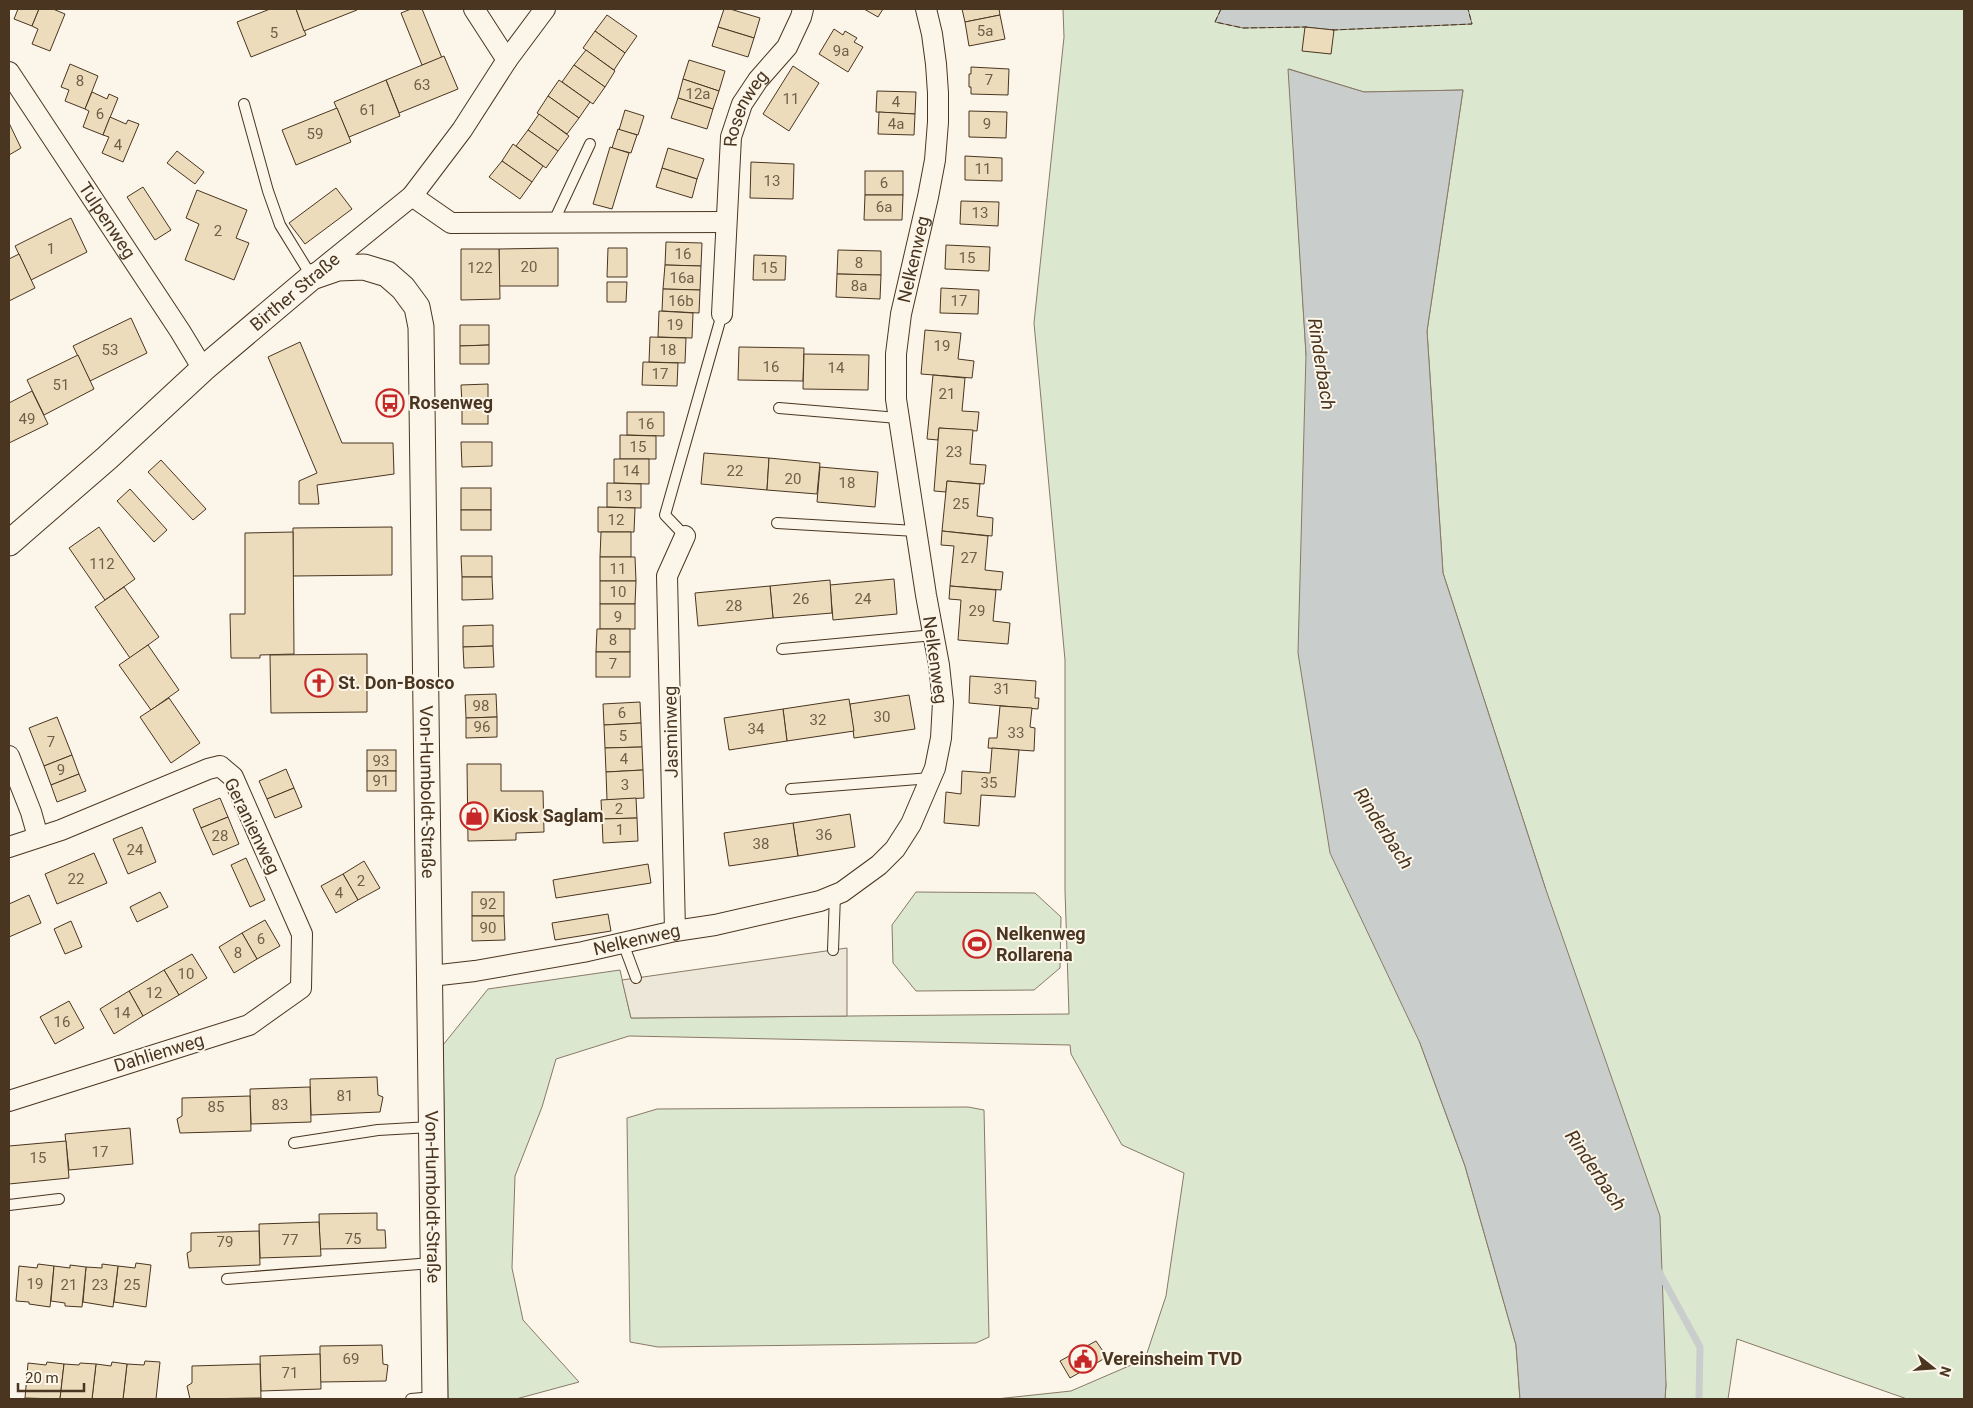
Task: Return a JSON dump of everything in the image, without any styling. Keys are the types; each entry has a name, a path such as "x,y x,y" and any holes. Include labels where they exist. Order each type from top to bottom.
{"street":[{"path":"474,9 508,60"},
{"name":"Birther Straße","path":"9,543 107,458 203,370 312,277 412,196 462,130 508,60 545,9"},
{"name":"Rosenweg","path":"722,314 731,137 742,104 758,80 787,47 803,9"},
{"name":"Nelkenweg","path":"431,976 495,968 583,952 820,901 862,879 879,865 895,849 911,824 935,768 941,738 943,702 896,400 896,354 901,314 928,197 935,160 938,122 936,64 926,9"},
{"name":"Tulpenweg","path":"9,72 180,331 203,370"},
{"path":"412,196 451,223 726,222"},
{"name":"Von-Humboldt-Straße","path":"312,277 338,268 364,267 387,274 403,288 416,307 421,327 431,976 435,1398"},
{"name":"Jasminweg","path":"675,931 667,576 685,536"},
{"path":"9,756 31,812 38,838"},
{"name":"Geranienweg","path":"9,846 61,830 208,768 220,766 233,777 302,934 301,988"},
{"name":"Dahlienweg","path":"9,1101 249,1026 301,988"}],"lane":[{"path":"244,104 268,190 280,225 312,277"},
{"path":"553,223 590,144"},
{"path":"685,536 665,515 722,314"},
{"path":"779,408 898,418"},
{"path":"777,523 916,531"},
{"path":"782,649 934,635"},
{"path":"791,789 931,778"},
{"path":"833,950 834,895"},
{"path":"623,943 636,978"},
{"path":"294,1143 378,1130 432,1127"},
{"path":"9,1205 59,1199"},
{"path":"227,1279 434,1263"},
{"path":"411,1399 435,1398"}],"green space":[{"path":"1063,9 1964,9 1964,1399 1907,1399 1737,1339 1728,1399 1665,1399 1666,1384 1545,887 1443,573 1427,331 1463,90 1364,92 1289,69 1306,354 1420,1043 1465,1166 1516,1345 1520,1399 996,1399 1071,1391 1145,1359 1166,1296 1184,1173 1122,1145 1071,1054 1070,1045 629,1036 556,1059 542,1107 515,1176 512,1268 523,1320 579,1382 516,1399 448,1399 443,1045 488,989 620,970 631,1018 1069,1014 1065,890 1065,660 1034,323 1064,37"},
{"name":"Nelkenweg Rollarena","path":"916,892 1035,893 1061,917 1060,968 1034,990 916,991 893,963 892,925"},
{"path":"968,1107 984,1110 989,1337 976,1343 658,1347 630,1342 627,1118 657,1109"}],"shaded area":[{"path":"847,948 847,1016 631,1018 622,980"}],"water":[{"path":"1221,9 1468,9 1472,24 1334,30 1305,27 1243,28 1215,22"},
{"path":"1288,69 1364,92 1463,90 1427,331 1443,573 1545,887 1660,1216 1665,1399 1520,1399 1516,1345 1465,1166 1420,1043 1330,853 1298,653 1306,354"}],"building":[{"path":"18,9 39,9 32,26 14,19"},
{"path":"39,9 53,9 65,14 50,51 32,44 38,29 32,26"},
{"path":"270,9 296,9 306,35 251,57 237,22"},
{"path":"296,9 357,9 357,10 304,31"},
{"path":"411,9 422,9 442,58 422,65 401,13"},
{"path":"724,9 760,18 754,38 718,27"},
{"path":"864,9 883,9 878,17"},
{"path":"962,9 999,9 1000,15 965,22"},
{"path":"607,15 637,36 625,53 595,31"},
{"path":"1000,15 1005,39 969,46 965,22"},
{"path":"718,27 754,38 748,57 712,46"},
{"path":"1305,27 1334,30 1331,54 1302,51"},
{"path":"834,29 843,35 845,31 857,38 854,42 863,47 848,72 819,54"},
{"path":"595,31 625,53 614,70 583,48"},
{"path":"586,50 615,71 605,87 574,65"},
{"path":"444,56 458,89 399,113 386,80"},
{"path":"689,60 725,71 719,91 683,79"},
{"path":"70,64 98,76 85,109 65,101 69,90 61,87"},
{"path":"574,65 605,87 593,104 562,82"},
{"path":"793,66 819,83 789,131 763,114"},
{"path":"971,67 1009,69 1008,95 971,94 969,74 971,74"},
{"path":"683,79 719,91 713,109 678,98"},
{"path":"386,80 400,116 349,137 334,102"},
{"path":"559,80 590,102 579,118 548,96"},
{"path":"877,91 916,92 915,114 876,112"},
{"path":"92,92 107,99 109,94 118,98 103,135 83,127 89,111 85,109"},
{"path":"548,96 579,118 567,134 537,113"},
{"path":"678,98 713,109 707,129 671,118"},
{"path":"337,108 351,142 296,165 282,130"},
{"path":"625,110 644,116 638,135 619,130"},
{"path":"969,111 1007,112 1006,138 969,137"},
{"path":"879,112 915,114 914,135 878,134"},
{"path":"539,114 569,136 558,151 528,130"},
{"path":"110,117 126,124 128,120 139,124 123,162 102,153 109,137 103,135"},
{"path":"9,123 21,148 9,155"},
{"path":"618,129 637,135 631,153 612,148"},
{"path":"528,130 558,151 546,168 516,146"},
{"path":"513,144 543,166 532,182 502,161"},
{"path":"610,147 629,153 612,209 593,204"},
{"path":"668,148 704,159 697,179 662,168"},
{"path":"177,151 204,172 195,184 167,163"},
{"path":"965,156 1002,158 1002,181 965,180"},
{"path":"502,161 532,182 520,199 489,177"},
{"path":"751,162 794,164 793,199 750,198"},
{"path":"662,168 697,179 692,198 656,187"},
{"path":"865,171 903,171 903,195 865,195"},
{"path":"143,187 171,230 155,240 127,197"},
{"path":"336,188 352,209 305,244 289,223"},
{"path":"197,190 247,210 236,238 249,243 234,280 185,260 199,224 186,218"},
{"path":"865,195 903,195 902,220 864,220"},
{"path":"961,201 999,202 998,226 960,224"},
{"path":"71,218 87,252 31,280 15,246"},
{"path":"666,242 702,243 701,266 665,265"},
{"path":"946,245 990,247 989,271 945,269"},
{"path":"558,248 558,286 499,286 499,249"},
{"path":"608,248 627,248 627,277 607,277"},
{"path":"461,249 499,249 500,299 461,300"},
{"path":"838,250 881,251 881,275 837,274"},
{"path":"19,254 35,288 9,301 9,259"},
{"path":"754,255 786,256 785,280 753,280"},
{"path":"665,265 701,266 700,290 663,289"},
{"path":"837,274 881,275 880,299 836,297"},
{"path":"607,282 627,282 626,302 607,302"},
{"path":"941,288 979,290 978,314 940,313"},
{"path":"663,289 700,290 699,313 662,311"},
{"path":"659,311 693,313 692,338 658,337"},
{"path":"131,318 147,353 90,381 73,346"},
{"path":"460,325 489,325 489,345 460,346"},
{"path":"925,330 961,333 958,359 974,361 972,378 921,374"},
{"path":"650,337 686,338 685,363 649,362"},
{"path":"300,342 342,443 393,443 394,474 317,485 319,504 299,504 299,481 317,473 268,357"},
{"path":"489,345 489,364 460,364 460,346"},
{"path":"739,347 804,348 803,381 738,380"},
{"path":"804,354 869,355 868,390 803,389"},
{"path":"78,355 94,389 44,415 27,380"},
{"path":"643,362 678,363 677,386 642,385"},
{"path":"933,375 965,378 962,411 979,412 977,431 939,428 938,440 927,439"},
{"path":"488,384 488,405 462,405 461,385"},
{"path":"32,391 48,424 9,443 9,403"},
{"path":"462,405 488,405 488,424 462,424"},
{"path":"627,412 664,412 664,436 627,435"},
{"path":"939,428 973,430 970,464 986,465 984,484 947,481 946,492 934,491"},
{"path":"620,435 656,436 656,459 620,459"},
{"path":"461,442 492,442 492,466 462,467"},
{"path":"704,453 769,458 767,490 701,484"},
{"path":"769,458 820,463 817,494 767,490"},
{"path":"614,459 649,459 649,484 614,483"},
{"path":"161,460 206,509 193,520 148,472"},
{"path":"820,467 878,472 875,507 817,502"},
{"path":"947,481 980,484 977,516 993,518 992,536 942,531"},
{"path":"607,483 641,484 641,508 607,507"},
{"path":"461,488 491,488 491,510 461,510"},
{"path":"130,489 167,530 154,542 117,501"},
{"path":"598,507 635,508 634,532 598,532"},
{"path":"461,510 491,510 491,530 461,530"},
{"path":"99,527 135,579 105,600 69,548"},
{"path":"392,527 392,575 293,576 293,528"},
{"path":"942,531 988,536 985,570 1003,572 1001,590 950,586 954,546 941,545"},
{"path":"293,532 294,654 260,655 260,658 231,658 230,614 245,614 245,533"},
{"path":"601,532 631,532 631,557 600,557"},
{"path":"461,556 492,556 492,577 462,577"},
{"path":"600,557 635,557 636,581 600,581"},
{"path":"462,577 492,577 493,599 462,600"},
{"path":"894,579 897,614 833,620 830,585"},
{"path":"830,580 832,613 773,618 770,586"},
{"path":"600,581 636,581 635,604 600,604"},
{"path":"770,586 773,618 698,626 695,593"},
{"path":"950,586 996,590 993,621 1010,623 1008,644 958,640 961,600 949,599"},
{"path":"124,587 159,637 130,658 95,607"},
{"path":"600,604 635,604 635,629 600,629"},
{"path":"493,625 493,646 463,647 463,626"},
{"path":"597,629 630,629 630,652 596,652"},
{"path":"148,645 179,690 151,710 119,665"},
{"path":"493,646 494,667 464,668 463,647"},
{"path":"596,652 630,652 630,677 596,677"},
{"name":"St. Don-Bosco","path":"367,654 367,712 271,713 270,655"},
{"path":"970,676 1036,681 1035,698 1039,698 1038,709 969,703"},
{"path":"496,694 497,717 466,718 465,695"},
{"path":"909,695 915,729 854,738 850,704"},
{"path":"169,698 200,743 171,763 140,717"},
{"path":"849,699 854,731 787,741 783,709"},
{"path":"640,702 641,723 604,725 603,704"},
{"path":"1000,706 1032,708 1030,727 1035,728 1034,751 988,748 989,738 997,738"},
{"path":"783,709 787,741 729,750 724,718"},
{"path":"57,717 72,755 44,766 29,728"},
{"path":"497,717 497,737 466,738 466,718"},
{"path":"641,723 642,747 605,748 604,725"},
{"path":"642,747 643,770 606,772 605,748"},
{"path":"992,748 1019,750 1015,797 981,795 979,826 944,823 946,792 961,794 962,771 990,773"},
{"path":"367,750 396,750 396,771 367,771"},
{"path":"72,755 79,774 51,785 44,766"},
{"path":"467,764 501,764 501,791 543,791 544,832 516,833 516,840 468,841"},
{"path":"286,769 294,788 267,799 259,781"},
{"path":"643,770 644,798 607,800 606,772"},
{"path":"367,771 396,771 396,791 367,791"},
{"path":"79,774 86,791 57,802 51,785"},
{"path":"294,788 302,807 275,818 267,799"},
{"path":"220,798 228,817 201,828 193,809"},
{"path":"636,798 637,818 602,819 601,800"},
{"path":"850,814 855,847 798,856 793,823"},
{"path":"228,817 239,844 213,855 201,828"},
{"path":"637,818 638,841 603,843 602,819"},
{"path":"793,823 798,856 729,866 724,833"},
{"path":"142,827 156,862 128,874 113,839"},
{"path":"94,853 107,883 57,904 45,874"},
{"path":"246,858 265,900 250,907 231,865"},
{"path":"364,861 380,888 358,900 343,874"},
{"path":"648,864 651,883 556,898 553,880"},
{"path":"343,874 358,900 336,913 321,886"},
{"path":"160,892 168,907 137,922 130,907"},
{"path":"472,892 504,892 504,916 472,916"},
{"path":"29,895 41,923 9,937 9,904"},
{"path":"608,914 611,931 555,940 552,923"},
{"path":"472,916 504,916 505,940 472,941"},
{"path":"265,920 280,946 257,959 242,933"},
{"path":"71,921 82,947 65,954 54,929"},
{"path":"242,933 257,959 234,973 219,947"},
{"path":"192,954 207,978 179,995 164,970"},
{"path":"164,970 179,995 143,1016 129,991"},
{"path":"129,991 143,1016 114,1034 100,1009"},
{"path":"69,1001 84,1028 55,1044 40,1017"},
{"path":"377,1077 378,1095 383,1097 380,1112 311,1115 310,1079"},
{"path":"310,1087 311,1122 251,1124 250,1089"},
{"path":"250,1096 251,1131 180,1133 177,1119 182,1116 182,1098"},
{"path":"130,1128 133,1164 69,1170 65,1134"},
{"path":"66,1141 69,1178 9,1184 9,1146"},
{"path":"377,1213 377,1230 385,1230 386,1248 320,1249 319,1214"},
{"path":"319,1222 321,1256 260,1258 259,1224"},
{"path":"259,1231 260,1265 189,1268 187,1253 191,1251 191,1233"},
{"path":"136,1263 151,1265 146,1307 114,1302 118,1266 135,1268"},
{"path":"38,1264 54,1266 50,1307 16,1301 19,1266 37,1268"},
{"path":"102,1264 118,1266 113,1307 83,1302 86,1267 102,1268"},
{"path":"70,1265 86,1267 82,1307 65,1306 65,1303 51,1301 54,1266 70,1268"},
{"name":"Vereinsheim TVD","path":"1096,1341 1107,1357 1070,1378 1060,1361"},
{"path":"382,1345 383,1364 388,1365 386,1381 320,1382 320,1346"},
{"path":"320,1354 321,1389 261,1391 260,1356"},
{"path":"145,1361 160,1362 156,1399 123,1399 127,1364 144,1365"},
{"path":"47,1362 64,1364 60,1399 25,1398 28,1363 46,1365"},
{"path":"112,1362 127,1364 123,1399 92,1399 96,1364 111,1366"},
{"path":"80,1363 96,1364 92,1399 60,1399 64,1364 79,1365"},
{"path":"260,1364 261,1398 190,1399 187,1386 192,1383 192,1366"}],"waterway":[{"name":"Rinderbach","path":"1657,1268 1700,1347 1699,1399"}],"fence":[{"path":"1221,9 1215,22 1243,28 1307,27"},
{"path":"1332,30 1472,24 1468,9"}],"place":[{"name":"Rosenweg","path":"390,403"},
{"name":"St. Don-Bosco","path":"319,683"},
{"name":"Kiosk Saglam","path":"474,816"},
{"name":"Nelkenweg Rollarena","path":"977,944"},
{"name":"Vereinsheim TVD","path":"1083,1359"}]}
